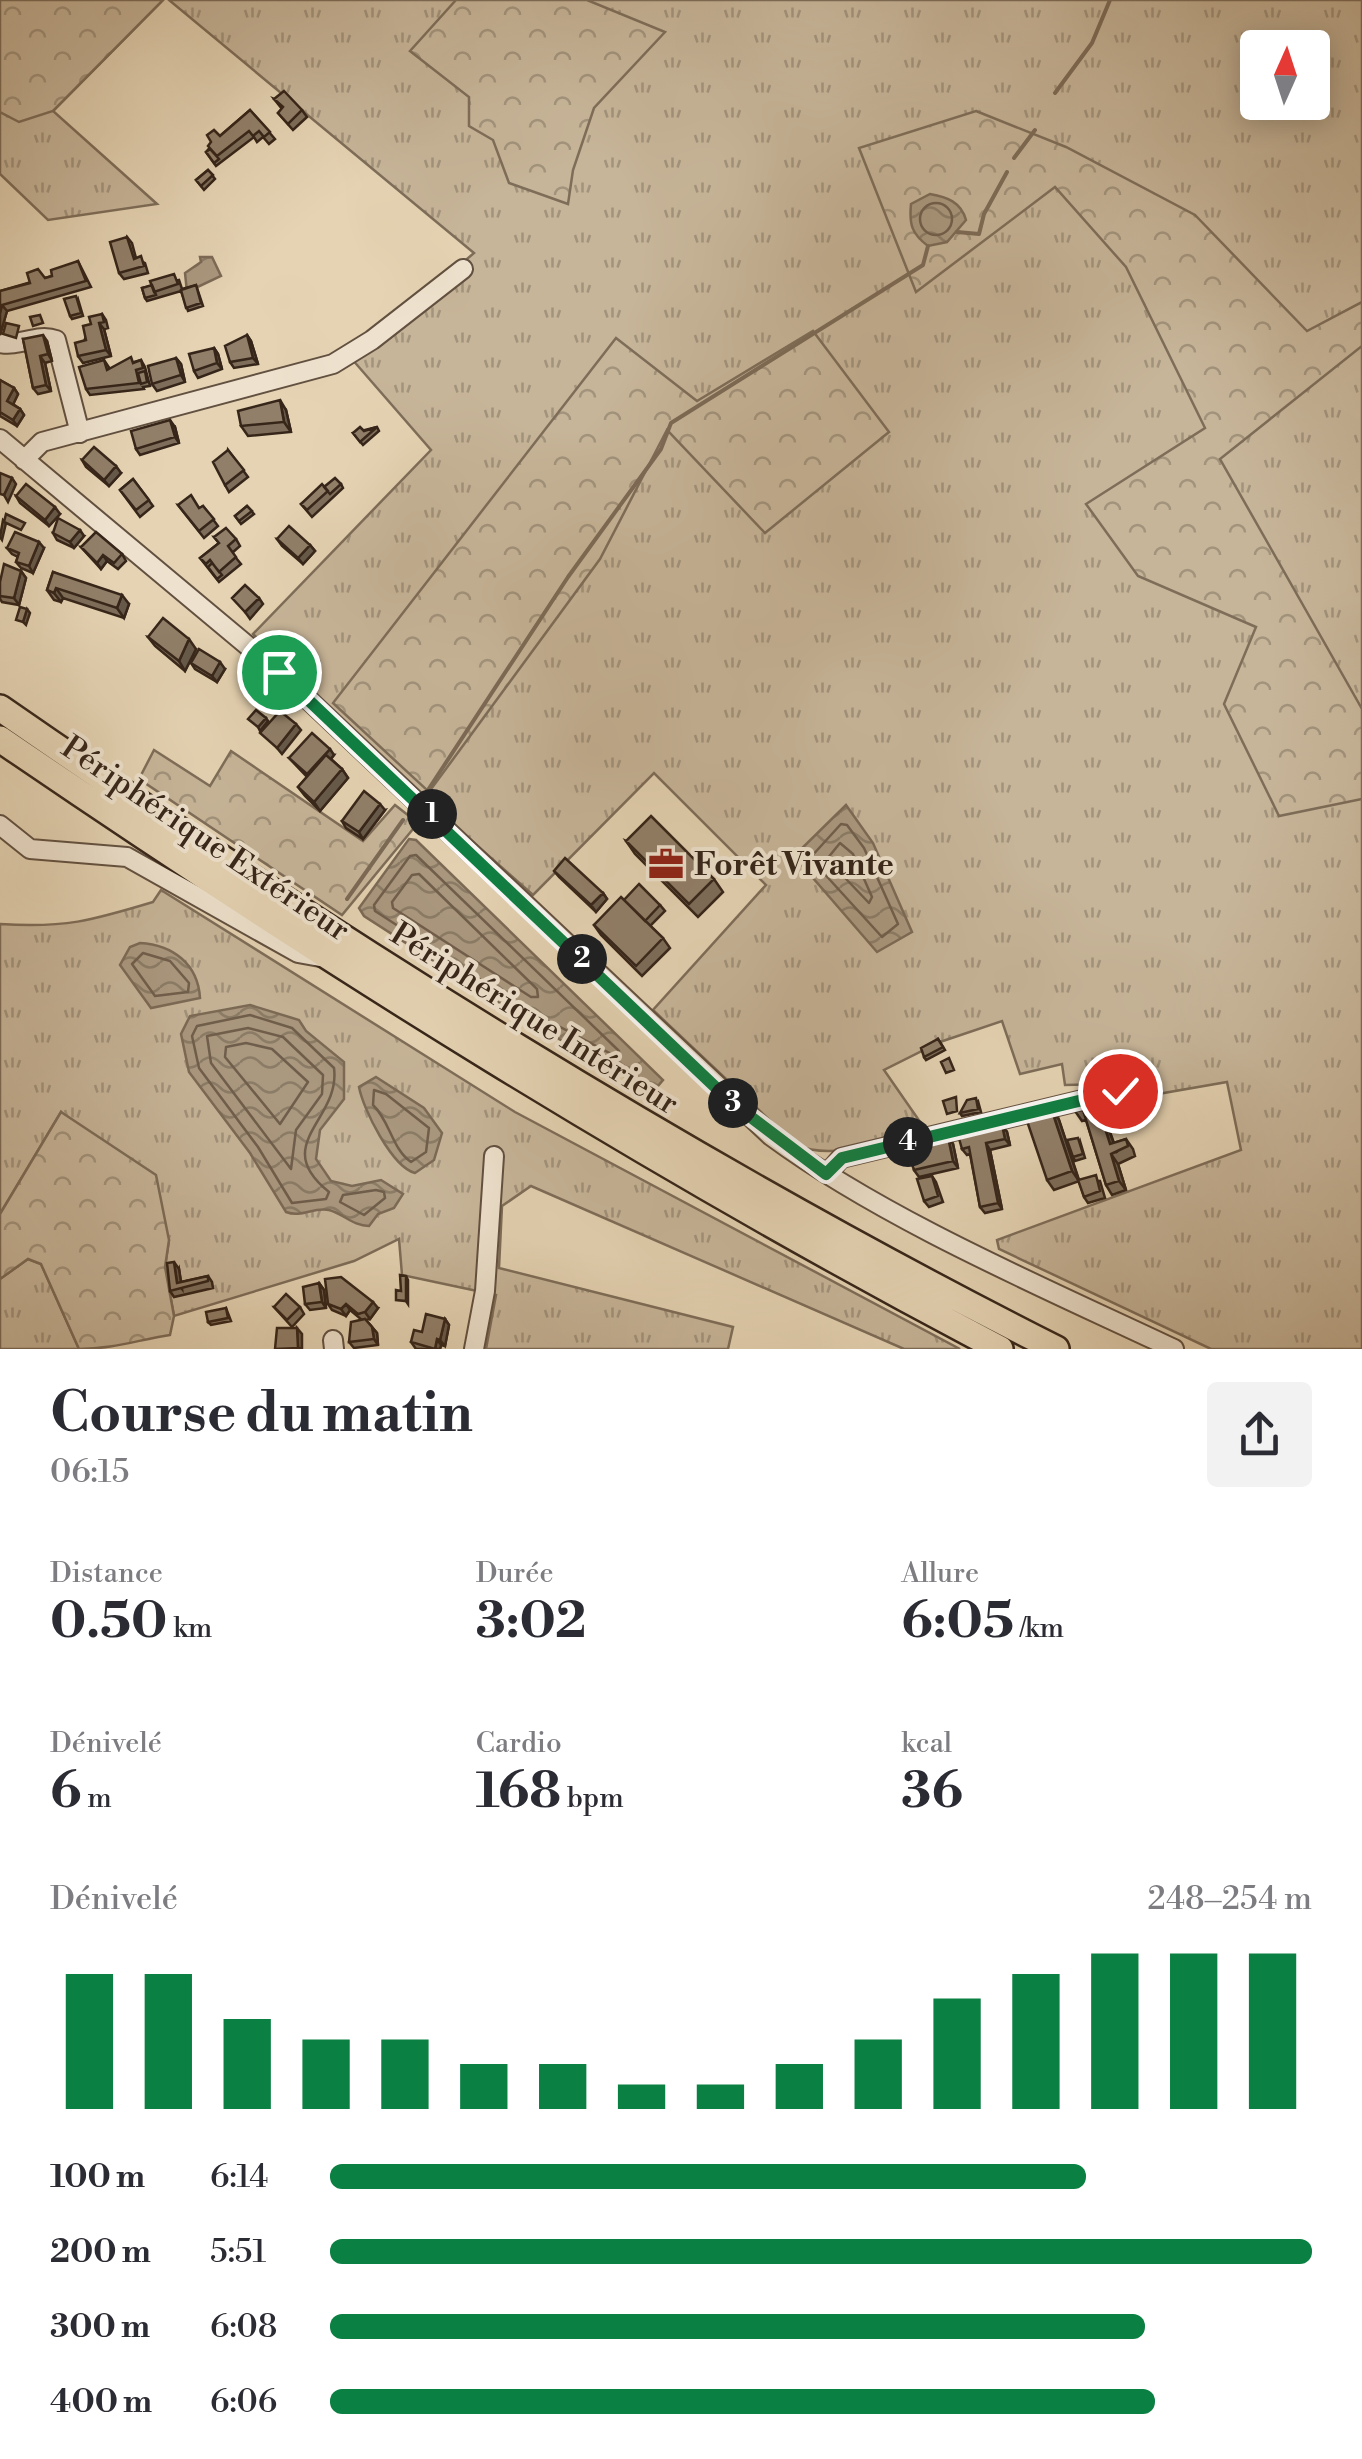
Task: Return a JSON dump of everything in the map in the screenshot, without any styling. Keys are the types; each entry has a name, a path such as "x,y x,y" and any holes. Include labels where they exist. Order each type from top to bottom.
{"highway":[{"name":"Périphérique Intérieur","path":"0,708 312,918 517,1047 757,1189 1056,1349"},
{"name":"Périphérique Extérieur","path":"0,739 327,958 692,1181 1000,1349"}],"street":[{"path":"24,460 42,442 333,364 372,340 463,269"},
{"path":"0,343 18,346 48,337 56,340 80,432"},
{"path":"0,439 279,672 771,1136 826,1174 1174,1349"},
{"path":"0,825 30,850 128,857 298,953 327,958"},
{"path":"826,1174 842,1158 1120,1091"},
{"path":"474,1349 487,1274 494,1156"}],"green space":[{"path":"0,0 163,0 53,111 157,204 48,220 0,174"},
{"path":"0,0 163,0 53,111 19,122 0,112"},
{"path":"169,0 1362,0 1362,1349 1211,1349 999,1249 997,1240 1241,1150 1227,1082 1112,1102 1107,1084 1065,1085 1062,1064 1020,1074 1002,1021 940,1042 884,1070 925,1129 844,1150 811,1150 796,1145 653,1010 766,885 654,773 533,895 421,796 253,634 431,450 351,358 474,253"},
{"path":"456,0 587,0 665,32 594,108 573,170 568,204 509,183 493,140 469,126 469,97 410,51"},
{"path":"976,111 1066,147 1195,215 1307,331 1362,302 1362,346 1220,459 1362,709 1362,799 1279,816 1224,704 1256,627 1138,576 1086,504 1205,428 1126,267 1055,187 916,292 859,148"},
{"path":"813,331 889,432 765,533 667,430 600,559 429,792 333,703 616,338 697,401"},
{"path":"154,750 210,786 231,751 363,841 395,805 418,823 342,915 139,779"},
{"path":"161,890 515,1112 960,1349 904,1349 531,1186 502,1206 499,1268 733,1327 728,1349 486,1349 496,1295 402,1275 399,1239 354,1261 174,1316 165,1267 169,1240 61,1112 0,1214 0,924 61,924 94,918 153,902"},
{"path":"61,1112 156,1175 169,1240 165,1267 174,1316 170,1335 79,1349 41,1264 28,1259 0,1279 0,1214"},
{"path":"28,1259 41,1264 79,1349 0,1349 0,1279"}],"water":[{"path":"930,194 952,201 966,220 947,242 928,246 915,233 910,211 911,204"},
{"path":"200,257 212,257 221,276 187,292 185,273 201,262"},
{"path":"846,805 873,843 912,932 877,952 794,856"},
{"path":"409,839 416,840 663,1080 652,1093 521,1017 364,916 359,908"},
{"path":"140,943 163,948 182,958 194,975 200,998 151,1008 120,965 130,947"},
{"path":"250,1005 299,1020 306,1031 344,1062 344,1099 320,1130 316,1159 331,1181 352,1186 381,1180 403,1194 394,1208 378,1214 369,1226 329,1210 286,1212 250,1153 189,1072 181,1034 190,1016"},
{"path":"376,1077 424,1108 442,1133 434,1160 415,1173 388,1149 366,1109 359,1087"}],"building":[{"path":"284,91 302,110 288,124 278,113 283,107 274,99"},
{"path":"250,110 270,132 264,137 259,131 253,136 249,131 217,156 208,146 211,142 207,135 214,130 220,136"},
{"path":"210,149 219,159 214,163 206,152"},
{"path":"208,170 213,175 201,186 196,180"},
{"path":"127,237 134,259 141,256 144,266 119,273 110,242"},
{"path":"78,261 86,281 2,305 0,313 0,291 30,283 27,273 38,269 45,278 52,276 51,270"},
{"path":"174,274 178,284 154,292 150,281"},
{"path":"152,285 156,295 145,298 142,288"},
{"path":"196,285 201,303 186,308 181,290"},
{"path":"76,296 81,313 70,316 64,299"},
{"path":"102,314 104,322 99,323 106,350 78,356 75,343 86,340 83,326 91,324 89,317"},
{"path":"40,315 43,323 33,326 30,317"},
{"path":"6,323 19,326 16,338 3,334"},
{"path":"43,335 48,354 40,356 46,385 33,388 23,339"},
{"path":"247,335 253,358 230,362 225,346"},
{"path":"214,348 217,363 194,371 189,354"},
{"path":"131,357 133,363 141,360 143,368 136,370 139,383 86,389 79,367 104,360 107,370"},
{"path":"176,358 181,375 152,384 148,366"},
{"path":"145,371 147,382 141,384 138,373"},
{"path":"0,380 14,388 7,401 20,409 13,420 0,412"},
{"path":"280,400 284,422 241,426 238,411"},
{"path":"170,420 175,437 136,449 131,431"},
{"path":"360,427 364,431 377,427 360,442 353,433"},
{"path":"94,447 116,466 104,480 82,460"},
{"path":"228,450 244,470 225,485 213,462"},
{"path":"0,473 12,478 4,495 0,494"},
{"path":"335,478 341,484 330,494 324,487"},
{"path":"133,479 149,500 136,510 120,490"},
{"path":"26,484 55,507 45,520 16,496"},
{"path":"322,484 328,491 307,510 301,504"},
{"path":"191,495 199,508 203,506 214,519 199,531 178,505"},
{"path":"247,506 252,511 239,521 235,516"},
{"path":"6,514 25,523 21,530 4,522"},
{"path":"58,518 80,530 70,542 53,533"},
{"path":"289,526 310,545 298,558 277,539"},
{"path":"226,528 236,539 228,546 236,557 219,572 210,560 206,564 200,558 219,543 214,537"},
{"path":"15,532 39,542 29,566 16,562 19,553 7,548"},
{"path":"96,532 122,554 114,563 103,555 97,563 81,547"},
{"path":"212,563 222,575 217,579 208,567"},
{"path":"4,564 21,571 14,598 0,596"},
{"path":"53,572 122,595 117,608 56,588 54,593 47,590"},
{"path":"245,585 259,598 245,612 232,598"},
{"path":"20,607 27,609 23,622 16,620"},
{"path":"163,618 189,639 179,661 148,637"},
{"path":"199,649 220,662 212,676 191,663"},
{"path":"252,675 264,686 256,696 244,685"},
{"path":"256,710 266,718 258,727 248,719"},
{"path":"280,711 296,724 277,748 260,733"},
{"path":"312,733 330,749 307,774 289,758"},
{"path":"326,755 342,769 314,802 298,787"},
{"path":"364,791 380,804 359,832 342,821"},
{"path":"651,816 714,879 689,904 626,841"},
{"path":"565,858 603,893 591,905 554,871"},
{"path":"639,884 660,905 645,921 624,900"},
{"path":"621,897 663,938 636,966 594,925"},
{"path":"938,1039 943,1047 924,1057 921,1048"},
{"path":"949,1058 954,1070 946,1073 941,1062"},
{"path":"956,1097 957,1111 947,1114 943,1101"},
{"path":"976,1098 978,1109 960,1113 967,1100"},
{"path":"1096,1100 1110,1144 1126,1139 1128,1146 1111,1154 1119,1181 1106,1185 1083,1110 1075,1111 1073,1105"},
{"path":"1052,1111 1072,1171 1047,1180 1026,1118"},
{"path":"1002,1125 1005,1139 986,1143 998,1203 980,1207 969,1147 962,1149 958,1135"},
{"path":"948,1137 953,1161 914,1170 906,1147"},
{"path":"1078,1138 1083,1154 1073,1157 1067,1140"},
{"path":"1096,1175 1100,1191 1084,1197 1078,1180"},
{"path":"932,1176 938,1196 924,1201 917,1179"},
{"path":"174,1262 177,1283 208,1276 208,1281 170,1291 167,1263"},
{"path":"400,1275 406,1276 406,1301 396,1300 396,1290 401,1291"},
{"path":"341,1277 373,1302 365,1312 358,1314 346,1304 341,1309 328,1304 325,1279"},
{"path":"319,1283 322,1302 305,1304 303,1287"},
{"path":"286,1294 300,1307 287,1320 274,1307"},
{"path":"226,1308 228,1318 208,1322 206,1312"},
{"path":"426,1314 445,1319 435,1349 411,1342 414,1330 422,1332"},
{"path":"365,1319 372,1327 374,1339 349,1342 351,1322"},
{"path":"277,1328 297,1328 298,1348 275,1349"}],"waterway":[{"path":"1055,93 1092,43 1110,0"},
{"path":"1014,158 1035,130"},
{"path":"957,232 979,234 984,214 1007,172"},
{"path":"426,793 568,577 661,449 671,423 923,265 928,246"},
{"path":"347,899 403,820"}],"place":[{"name":"Forêt Vivante","path":"666,864"}],"route":[{"path":"279,672 731,1102 826,1174 842,1158 1120,1091"}]}
